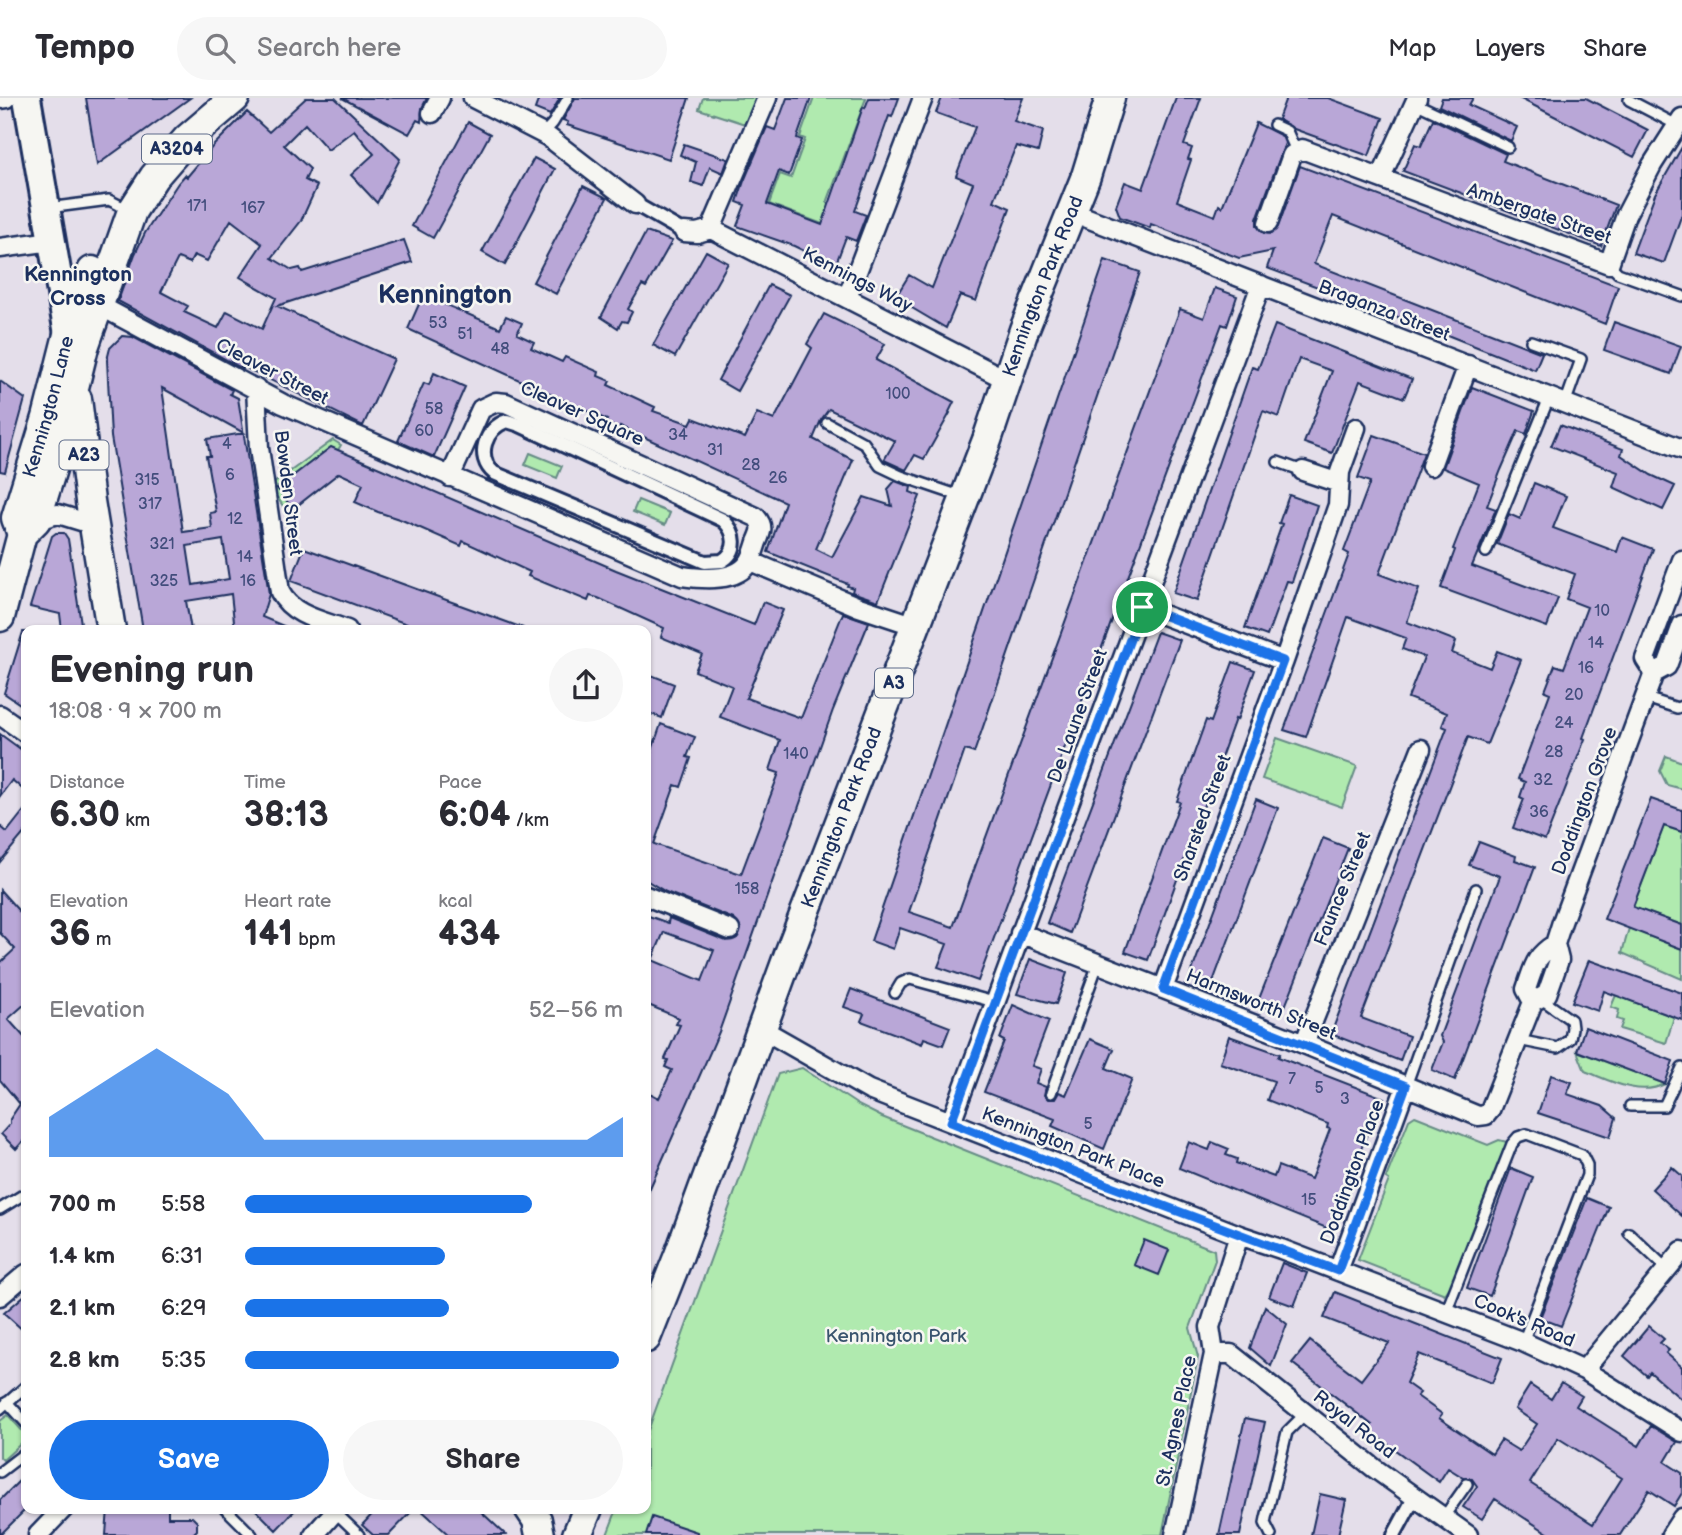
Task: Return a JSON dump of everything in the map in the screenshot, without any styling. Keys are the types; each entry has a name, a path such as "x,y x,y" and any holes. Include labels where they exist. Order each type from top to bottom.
{"highway":[{"name":"Kennington Lane","path":"29,527 16,518 47,418 68,334 89,300 132,211 154,177 187,139 235,98"},
{"name":"Kennington Park Road","path":"651,1325 1009,381 1024,331 1086,176 1110,98"},
{"name":"Kennington Lane","path":"0,617 75,385 84,347 89,300"},
{"name":"A23","path":"68,334 110,625"},
{"path":"532,1514 539,1526 540,1535"},
{"path":"559,1535 566,1514"},
{"path":"577,1535 586,1514"}],"main road":[{"name":"A23","path":"27,98 68,334"}],"street":[{"path":"0,99 7,98"},
{"path":"473,98 543,134 635,204 684,232 697,233 711,229 767,98"},
{"path":"847,298 923,98"},
{"path":"1381,177 1416,100"},
{"name":"Ambergate Street","path":"1296,151 1302,149 1381,177 1609,264 1626,215 1652,165 1680,122"},
{"path":"1268,223 1292,155 1296,151"},
{"name":"Braganza Street","path":"1072,212 1682,449"},
{"name":"Kennings Way","path":"711,229 1009,381"},
{"path":"0,248 52,241"},
{"name":"De Laune Street","path":"951,1122 1261,285"},
{"name":"Cleaver Street","path":"89,300 283,404 450,477"},
{"path":"1431,466 1468,365"},
{"name":"Bowden Street","path":"256,388 259,448 280,592 285,603 297,611 333,625"},
{"name":"Cleaver Square","path":"450,477 481,409 496,402 506,403 756,517 761,522 762,530 750,561"},
{"path":"258,418 265,410 283,404"},
{"name":"Cleaver Square","path":"507,421 515,422 723,520 730,527 734,538 730,555 716,563 699,560 494,473 487,466 484,456 486,440 498,425 507,421"},
{"name":"Sharsted Street","path":"1163,989 1338,505 1340,472 1356,428"},
{"path":"1303,471 1339,483"},
{"path":"450,477 682,576 720,577 741,572 750,561 859,607 916,626"},
{"path":"29,527 58,514 94,525"},
{"name":"Doddington Grove","path":"1654,673 1645,659 1682,560"},
{"path":"1142,607 1283,661"},
{"name":"Doddington Grove","path":"1486,1115 1537,1000 1526,989 1540,953 1555,944 1654,673 1677,658 1682,625"},
{"path":"0,715 21,730"},
{"name":"Faunce Street","path":"1304,1044 1421,748"},
{"path":"651,897 730,930"},
{"name":"Harmsworth Street","path":"1020,933 1304,1044 1478,1116 1486,1115"},
{"name":"Kennington Park Place","path":"762,1029 869,1090 1338,1271"},
{"name":"Doddington Place","path":"1338,1271 1406,1086"},
{"name":"St. Agnes Place","path":"1175,1535 1214,1354 1210,1327 1239,1235"},
{"path":"1584,1370 1682,1251"},
{"name":"Cook's Road","path":"1338,1271 1523,1342 1584,1370 1682,1432"},
{"path":"0,1296 21,1278"},
{"name":"Royal Road","path":"1214,1354 1231,1354 1414,1497 1468,1535"},
{"path":"1394,1535 1414,1497"},
{"path":"38,1535 58,1514"},
{"path":"314,1535 332,1514"},
{"path":"1671,1535 1682,1518"}],"lane":[{"path":"543,134 568,98"},
{"path":"1416,100 1508,147"},
{"path":"1629,100 1680,122"},
{"path":"1274,125 1287,131 1296,151"},
{"path":"46,209 109,200 132,211"},
{"path":"1609,264 1618,273 1682,296"},
{"path":"1486,552 1557,401 1581,359 1531,341"},
{"path":"827,423 864,443 880,466 965,498"},
{"path":"1278,462 1303,471"},
{"path":"1646,698 1677,708 1682,706"},
{"path":"1406,1086 1476,889"},
{"path":"1051,1093 1098,964"},
{"path":"895,993 901,983 911,979 994,1002"},
{"path":"1518,1040 1558,1048 1570,1039 1571,1020 1537,1000"},
{"path":"1630,1106 1664,1107 1682,1068"},
{"path":"1446,1312 1512,1144 1527,1134 1582,1155 1587,1165 1587,1175 1523,1342"},
{"path":"0,1209 21,1195"},
{"path":"1629,1233 1667,1269"},
{"path":"21,1391 4,1405 21,1419"},
{"path":"1271,1535 1265,1523 1287,1432 1306,1414"},
{"path":"0,1472 21,1456"},
{"path":"1443,1518 1467,1484"},
{"path":"231,1514 252,1535"},
{"path":"340,1514 359,1535"}],"green space":[{"path":"703,98 761,98 751,126 699,109"},
{"path":"814,98 866,98 827,203 840,208 833,228 769,204 780,174 791,178 805,139 800,137"},
{"path":"333,440 341,445 338,450 277,488 293,509 287,512 275,494 273,484"},
{"path":"530,453 562,466 557,478 525,465"},
{"path":"638,500 670,513 665,525 633,512"},
{"path":"1277,738 1357,766 1342,807 1262,779"},
{"path":"1666,756 1682,762 1682,789 1667,785 1660,771"},
{"path":"1664,826 1682,832 1682,925 1633,907"},
{"path":"1629,928 1682,949 1682,979 1622,953"},
{"path":"1616,995 1674,1017 1666,1043 1620,1029 1623,1021 1617,1019 1619,1010 1611,1007"},
{"path":"1577,1051 1665,1084 1645,1089 1615,1083 1585,1071"},
{"name":"Kennington Park","path":"802,1068 858,1105 882,1117 1214,1250 1215,1260 1190,1328 1198,1357 1162,1535 607,1535 615,1514 651,1514 651,1422 778,1074"},
{"path":"1415,1116 1488,1145 1499,1140 1507,1142 1445,1294 1358,1260 1389,1180 1386,1178 1409,1120"},
{"path":"8,1415 21,1429 21,1444 3,1460 0,1457 0,1421"}],"building":[{"path":"86,98 190,98 97,165"},
{"path":"306,98 335,98 400,159 377,203 351,175 374,154 354,130 328,150 305,124 284,145 310,169 305,180 317,186 301,221 272,258 292,270 300,268 302,272 404,240 412,262 277,306 394,359 363,426 244,367 243,369 118,301 145,233 185,175 187,177 247,112 269,132","holes":["231,220 262,244 240,277 276,298 262,329 227,311 218,328 184,312 188,306 161,292 178,258 190,263 194,255 207,261"]},
{"path":"342,98 427,98 422,108 421,122 417,120 409,134"},
{"path":"539,98 560,98 550,115 535,109"},
{"path":"575,98 689,98 669,159 567,125 568,122 563,120"},
{"path":"787,98 811,98 797,138 802,140 789,175 779,171 767,204 822,225 863,107 865,108 869,98 899,98 892,117 889,116 855,211 866,215 856,241 846,237 835,266 794,246 737,226 745,205 737,202 744,181 767,127 775,130"},
{"path":"942,98 1023,98 1014,121 1043,131 1038,152 1016,146 994,201 1010,208 976,301 960,295 946,328 895,298 909,275 932,288 973,183 956,176 975,127 936,113"},
{"path":"1176,98 1201,98 1184,145 1192,148 1188,159 1191,160 1177,201 1215,216 1219,205 1222,207 1256,123 1282,136 1285,143 1257,219 1257,226 1264,233 1271,234 1278,227 1300,166 1618,286 1605,324 1333,216 1314,264 1542,353 1535,370 1267,268 1273,251 1239,258 1151,224 1150,228 1120,217 1116,206 1125,182 1143,189"},
{"path":"1286,98 1328,98 1383,118 1369,156 1294,129 1278,119"},
{"path":"1442,98 1473,98 1469,105 1517,127 1511,141 1439,106"},
{"path":"1519,98 1586,98 1648,130 1634,157"},
{"path":"1433,119 1506,154 1503,161 1616,205 1601,246 1403,171 1415,144 1421,146"},
{"path":"468,122 490,134 433,238 412,226"},
{"path":"684,144 728,159 723,173 710,167 703,186 691,182 696,162 680,155"},
{"path":"1682,147 1682,214 1664,263 1633,253 1655,194"},
{"path":"534,158 555,169 505,265 482,252"},
{"path":"583,186 607,198 556,294 533,282"},
{"path":"646,232 672,241 646,287 642,285 628,309 632,312 627,322 622,321 618,328 601,317"},
{"path":"706,251 728,263 675,357 653,345"},
{"path":"1105,260 1140,272 974,753 965,750 909,912 953,927 1180,309 1204,318 1215,288 1237,296 1227,326 1222,324 978,981 938,967 947,944 900,928 893,949 871,941"},
{"path":"769,285 790,295 737,391 718,380"},
{"path":"423,295 500,328 506,316 522,323 517,334 534,342 531,348 562,362 565,357 599,372 598,376 610,381 608,385 655,407 653,411 690,424 693,418 745,438 757,413 774,420 812,348 807,344 824,314 885,344 876,360 954,402 924,459 915,455 906,470 884,460 895,441 829,409 813,439 853,460 816,549 832,557 864,497 892,506 888,489 895,481 911,487 910,492 920,496 878,601 852,592 853,588 847,586 848,584 768,552 785,502 620,426 619,429 605,423 607,420 408,329"},
{"path":"1614,322 1681,346 1671,374 1604,350"},
{"path":"1275,325 1412,379 1404,398 1360,381 1332,453 1304,443 1332,371 1299,359 1279,417 1263,411 1197,601 1173,593 1252,367 1258,369"},
{"path":"122,336 133,337 232,390 230,394 238,398 243,433 162,388 183,532 212,528 210,513 216,512 206,456 210,456 207,439 244,433 269,594 262,617 281,625 234,625 231,594 186,601 190,625 142,625 111,437 107,360 110,348","holes":["223,540 229,579 193,585 187,546"]},
{"path":"434,373 465,387 434,457 398,441 424,383 429,385"},
{"path":"0,381 25,399 5,472 0,471"},
{"path":"1472,387 1534,411 1526,434 1518,431 1501,470 1487,506 1496,509 1472,566 1558,598 1547,627 1441,588 1479,483 1443,468"},
{"path":"1560,425 1623,449 1621,455 1651,475 1675,486 1663,510 1613,487 1618,472 1551,446"},
{"path":"1374,435 1424,453 1379,574 1419,589 1407,622 1456,641 1452,653 1490,668 1497,651 1521,660 1487,744 1468,737 1361,1018 1409,1036 1400,1061 1331,1034 1447,728 1442,726 1447,713 1408,698 1424,657 1402,649 1406,638 1348,617 1306,737 1284,730 1349,554 1344,551 1370,482 1358,478"},
{"path":"331,447 616,570 754,625 763,602 783,610 746,698 801,718 843,613 869,622 833,710 719,1032 651,1186 651,1094 659,1098 672,1070 665,1067 668,1060 665,1059 680,1025 676,1024 679,1018 651,1006 651,917 668,923 669,918 726,941 737,938 741,929 734,919 666,892 651,883 651,753 661,724 695,737 687,757 691,758 681,787 675,785 654,844 741,874 779,773 770,770 780,740 720,717 732,686 695,671 702,654 661,637 664,628 598,598 590,596 588,601 528,576 530,572 463,541 461,546 355,502 363,484 339,473 293,509 277,488","holes":["664,932 714,950 702,981 652,960"]},
{"path":"1534,483 1566,496 1553,528 1617,552 1622,537 1653,549 1583,738 1585,739 1545,840 1513,828 1524,799 1520,797 1525,782 1518,779 1550,693 1545,691 1555,665 1564,668 1587,607 1566,599 1575,574 1497,544 1509,514 1520,519"},
{"path":"1289,495 1317,505 1292,582 1287,581 1267,636 1245,628 1282,524 1279,523"},
{"path":"64,533 68,539 81,625 61,625 60,614 30,607 52,536"},
{"path":"304,548 515,625 410,625 291,581"},
{"path":"1157,632 1180,640 1070,933 1047,923"},
{"path":"21,638 21,705 4,693"},
{"path":"1233,662 1255,670 1148,960 1125,952 1180,802 1177,801 1206,720 1211,722"},
{"path":"651,675 674,684 662,718 651,714"},
{"path":"0,734 21,749 21,788 12,780 0,796"},
{"path":"1256,799 1278,808 1211,987 1189,979"},
{"path":"1651,799 1682,810 1682,832 1664,826 1633,907 1682,925 1682,949 1604,919"},
{"path":"21,814 21,837 0,862 0,826 7,832"},
{"path":"1323,838 1348,848 1282,1014 1257,1004"},
{"path":"1479,842 1516,856 1515,860 1535,867 1455,1080 1432,1070 1443,1042 1440,1036 1500,876 1469,865"},
{"path":"0,890 21,913 21,1007 8,1019 21,1033 21,1144 16,1149 1,1134 10,1124 10,1119 20,1104 0,1080 0,963 15,949 0,933"},
{"path":"1030,959 1067,973 1056,1004 1017,994"},
{"path":"1589,960 1682,993 1682,1020 1604,991 1598,1011 1572,1002"},
{"path":"851,989 950,1027 943,1045 924,1038 922,1044 861,1021 864,1014 844,1007"},
{"path":"1013,1005 1049,1021 1032,1066 1041,1069 1036,1083 1046,1087 1044,1095 1048,1099 1055,1099 1059,1092 1066,1095 1090,1039 1114,1049 1106,1068 1132,1079 1104,1149 1052,1126 1055,1119 984,1092 1004,1041 1000,1039"},
{"path":"1585,1027 1673,1061 1665,1084 1577,1051"},
{"path":"1229,1036 1280,1054 1278,1057 1384,1098 1375,1123 1372,1121 1344,1193 1348,1194 1334,1231 1179,1168 1189,1142 1209,1150 1212,1142 1229,1149 1226,1155 1237,1159 1236,1163 1274,1177 1278,1166 1311,1179 1330,1129 1327,1128 1328,1124 1267,1100 1274,1081 1220,1063"},
{"path":"1551,1075 1572,1082 1567,1094 1602,1106 1616,1118 1610,1137 1538,1113"},
{"path":"1672,1167 1682,1176 1682,1216 1652,1189"},
{"path":"1511,1168 1533,1177 1490,1296 1467,1288"},
{"path":"1587,1198 1609,1207 1561,1326 1540,1318"},
{"path":"1144,1240 1169,1250 1159,1275 1134,1265"},
{"path":"1282,1263 1307,1273 1294,1306 1269,1297"},
{"path":"1335,1292 1502,1358 1492,1383 1419,1354 1406,1383 1420,1393 1417,1396 1442,1414 1439,1418 1492,1454 1501,1440 1519,1451 1537,1424 1515,1409 1530,1385 1551,1399 1561,1383 1582,1396 1576,1406 1639,1446 1651,1426 1677,1442 1665,1462 1682,1473 1682,1493 1674,1506 1649,1490 1620,1535 1551,1535 1495,1499 1482,1519 1463,1507 1477,1486 1472,1479 1464,1478 1448,1468 1439,1482 1368,1430 1372,1425 1292,1363 1310,1341 1361,1380 1389,1343 1324,1318","holes":["1558,1438 1622,1478 1593,1524 1530,1483"]},
{"path":"21,1298 21,1328 4,1313"},
{"path":"1265,1306 1287,1324 1271,1366 1250,1348"},
{"path":"1649,1326 1664,1339 1660,1343 1669,1350 1666,1353 1682,1367 1682,1400 1650,1372 1647,1376 1624,1356"},
{"path":"1245,1418 1265,1422 1240,1535 1219,1535"},
{"path":"21,1479 21,1514 0,1535 0,1500"},
{"path":"1320,1494 1346,1500 1338,1535 1311,1535"},
{"path":"108,1514 168,1514 168,1517 192,1517 197,1522 197,1530 192,1535 106,1535"},
{"path":"260,1514 291,1514 276,1530"},
{"path":"372,1514 409,1514 389,1535 373,1535 362,1525"},
{"path":"426,1514 483,1514 506,1535 449,1535"},
{"path":"652,1517 697,1532 697,1535 646,1535"}],"district":[{"name":"Kennington Cross","path":"78,286"},
{"name":"Kennington","path":"445,295"}],"route":[{"path":"1142,607 1283,661 1163,989 1406,1086 1338,1271 1108,1185 951,1122 1142,607"}]}
